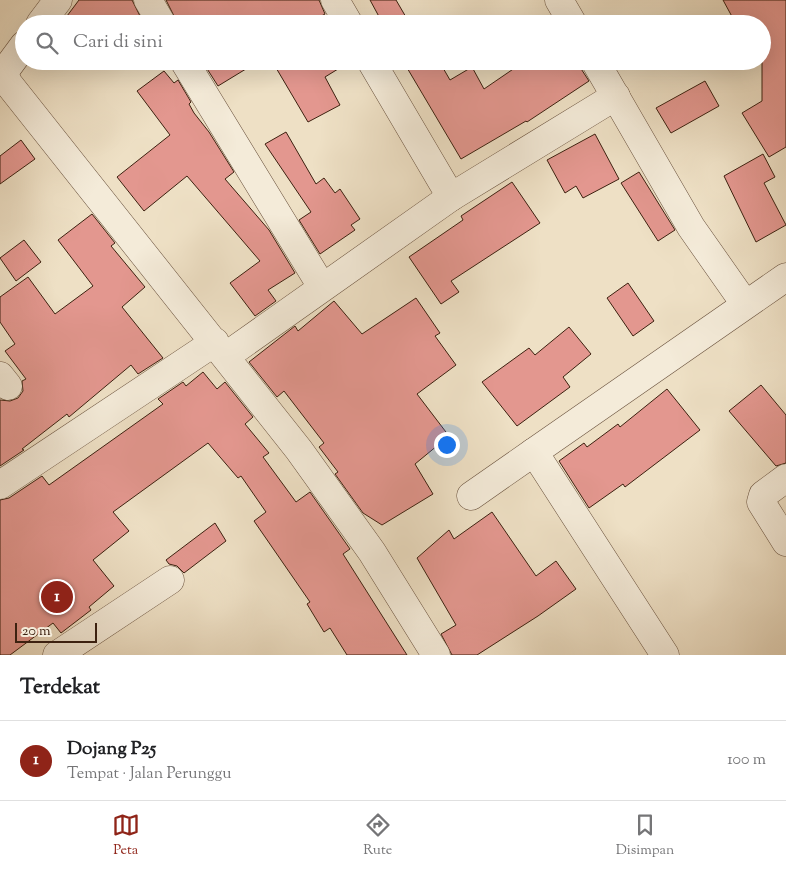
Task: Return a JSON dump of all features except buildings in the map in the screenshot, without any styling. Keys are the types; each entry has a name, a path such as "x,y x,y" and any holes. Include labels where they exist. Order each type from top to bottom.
{"street":[{"path":"47,15 58,0"},
{"path":"148,0 157,15"},
{"path":"336,0 344,15"},
{"path":"559,0 568,15"},
{"path":"15,57 4,72 8,83 221,349 299,450 367,544 436,655"},
{"path":"189,70 322,287"},
{"path":"376,70 451,196"},
{"path":"600,70 691,227 745,304"},
{"path":"0,485 322,287 451,196 616,96"},
{"path":"471,496 786,277"},
{"path":"534,452 665,655"},
{"path":"786,478 763,495 761,502 786,542"},
{"path":"57,655 170,580"}],"place":[{"name":"Dojang P25","path":"57,597"}]}
